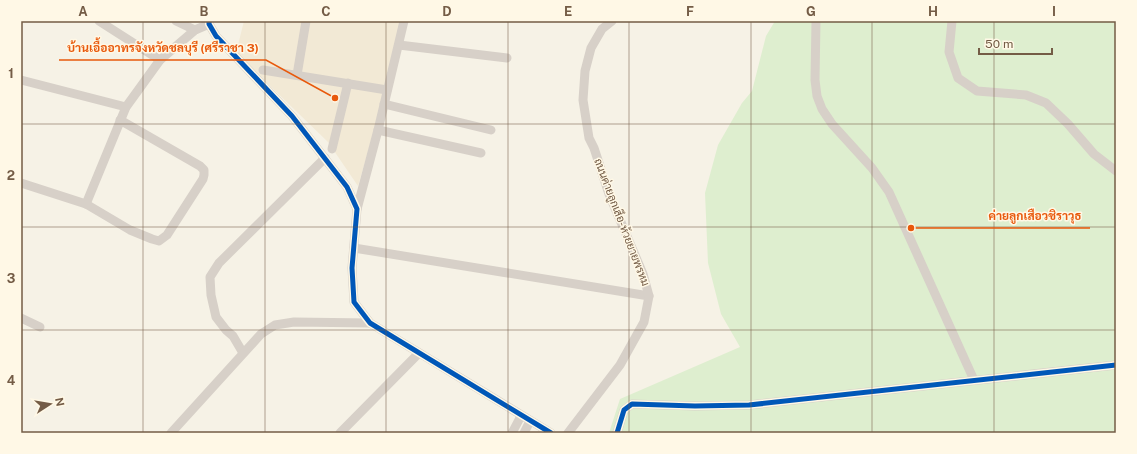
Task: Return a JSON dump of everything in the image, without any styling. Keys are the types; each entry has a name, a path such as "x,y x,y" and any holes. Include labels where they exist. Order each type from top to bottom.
{"street":[{"path":"99,21 160,60"},
{"path":"176,21 195,30"},
{"path":"297,75 306,21"},
{"path":"404,21 378,130 357,209 352,268 354,302 370,323 551,433"},
{"name":"ถนนค่ายลูกเสึอ-ห้วยยายพรหม","path":"568,433 620,365 644,322 649,296 643,274 609,194 594,148 589,138 583,100 585,71 591,48 602,29 612,21"},
{"path":"816,21 815,80 817,96 822,109 832,124 872,168 889,192 974,380"},
{"path":"952,21 949,52 958,78 977,91 1026,95 1046,103 1068,124 1094,154 1116,171"},
{"path":"86,204 126,107 160,60 195,30 209,23 216,36 292,116 347,187 357,209"},
{"path":"398,44 507,58"},
{"path":"263,70 387,90"},
{"path":"21,80 126,107"},
{"path":"332,149 348,83"},
{"path":"384,104 491,130"},
{"path":"21,183 86,204 130,230 160,241 167,235 204,175 204,170 200,166 120,120"},
{"path":"378,130 481,153"},
{"path":"243,353 233,336 226,330 216,317 211,295 210,277 218,263 325,158"},
{"path":"354,248 649,296"},
{"path":"21,318 40,327"},
{"path":"171,433 260,334 275,325 294,322 370,323"},
{"path":"340,433 419,353"},
{"path":"617,433 624,410 632,404 695,406 749,405 1116,365"},
{"path":"512,433 521,416"},
{"path":"524,433 530,421"}],"shaded area":[{"path":"244,21 406,21 358,186 328,142 236,53"}],"green space":[{"path":"775,21 1116,21 1116,433 609,433 620,399 740,347 721,314 708,263 705,193 718,145 742,103 752,91 766,36"}],"cycle path":[{"path":"209,21 209,24 216,36 292,116 347,187 357,209 352,268 354,302 370,323 551,433"},
{"path":"617,433 624,410 632,404 695,406 749,405 1116,365"}],"place":[{"name":"บ้านเอื้ออาทรจังหวัดชลบุรี (ศรีราชา 3)","path":"335,98"},
{"name":"ค่ายลูกเสือวชิราวุธ","path":"911,228"}]}
